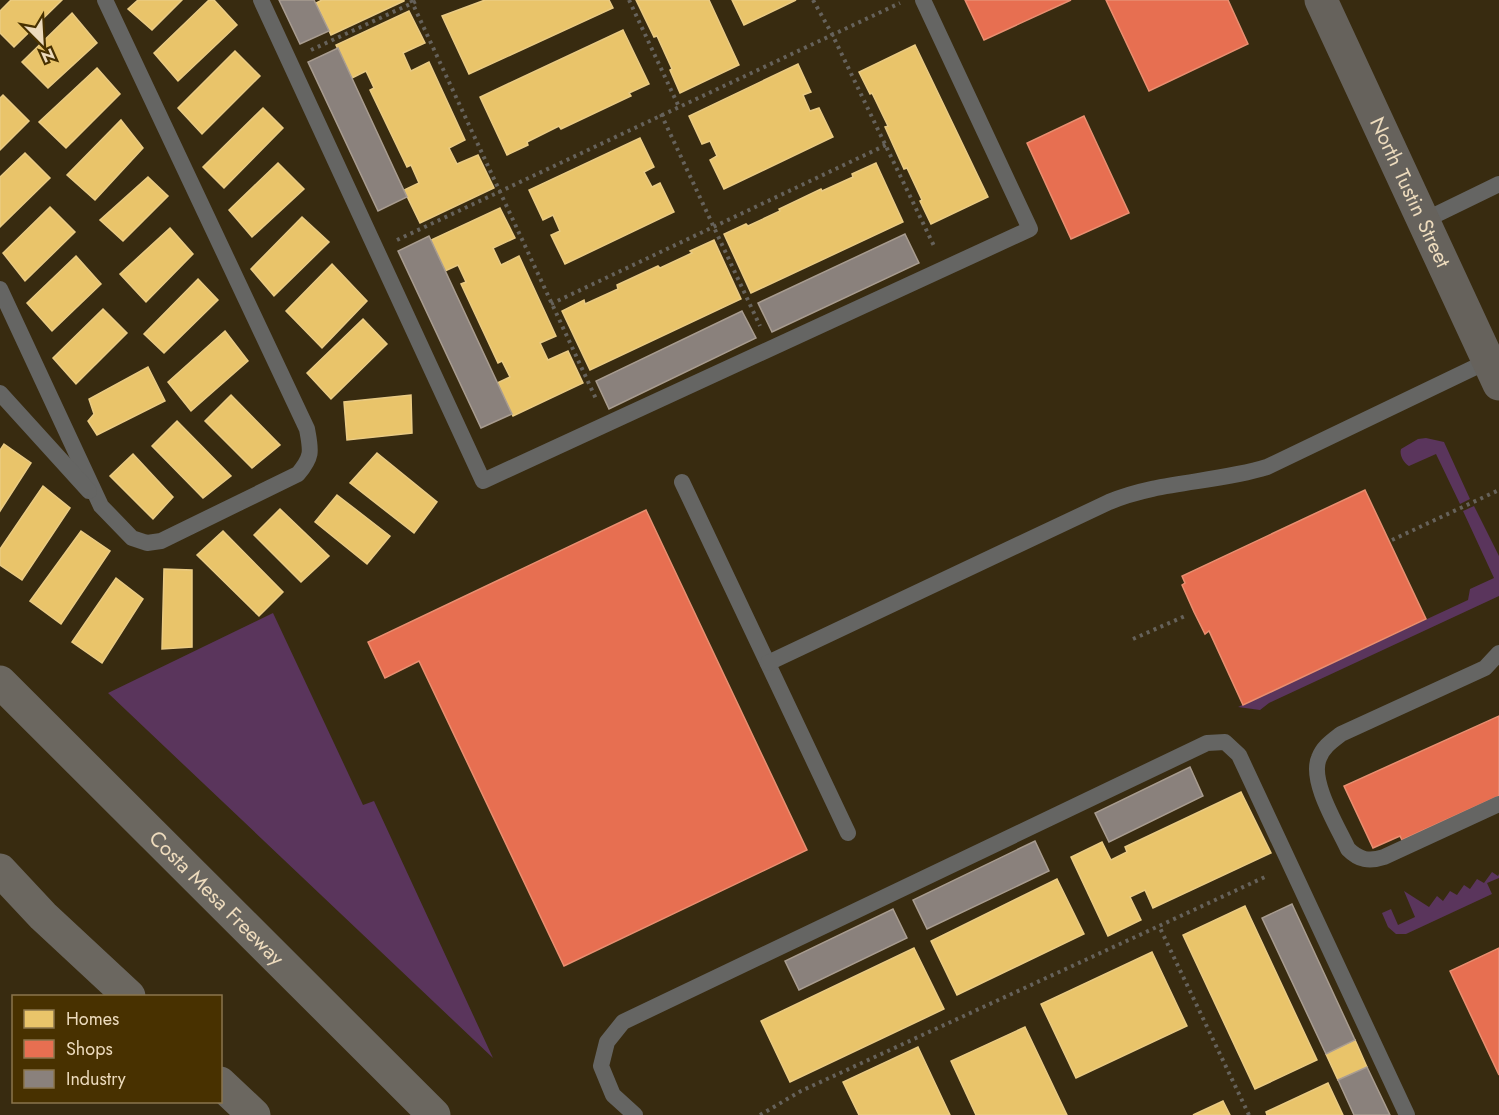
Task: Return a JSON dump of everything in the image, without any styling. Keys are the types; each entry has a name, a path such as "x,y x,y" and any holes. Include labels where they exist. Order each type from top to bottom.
{"highway":[{"name":"Costa Mesa Freeway","path":"0,682 434,1115"},
{"path":"0,870 43,916 128,995"},
{"path":"222,1085 254,1115"}],"main road":[{"name":"North Tustin Street","path":"1321,0 1494,373"}],"lane":[{"path":"0,393 132,538 147,543 161,541 298,474 308,461 310,447 307,429 105,0"},
{"path":"261,0 483,481 1030,229 923,0"},
{"path":"1424,221 1499,184"},
{"path":"0,289 101,506"},
{"path":"768,663 1109,502 1146,489 1267,467 1494,373"},
{"path":"682,482 848,833"},
{"path":"1499,653 1485,668 1341,734 1327,744 1319,758 1316,771 1320,788 1348,849 1365,860 1384,857 1499,804"},
{"path":"635,1115 613,1095 601,1066 607,1042 623,1022 1206,743 1225,742 1239,755 1407,1115"}],"path":[{"path":"289,60 419,0"},
{"path":"629,0 679,106"},
{"path":"813,0 832,34 944,268"},
{"path":"376,249 906,0"},
{"path":"412,2 607,424"},
{"path":"661,114 770,348"},
{"path":"551,304 886,145"},
{"path":"1392,540 1499,490"},
{"path":"1133,639 1185,616"},
{"path":"760,1115 801,1091 1290,866"},
{"path":"1159,926 1249,1115"}],"shaded area":[{"path":"1426,438 1444,442 1470,499 1460,504 1436,454 1409,466 1404,461 1401,449 1418,439"},
{"path":"1474,506 1499,556 1499,596 1269,703 1260,710 1238,707 1468,600 1470,589 1494,578 1463,511"},
{"path":"273,613 363,805 374,801 493,1058 108,693"},
{"path":"1492,872 1498,876 1499,874 1499,878 1487,883 1492,894 1406,934 1396,934 1388,927 1382,913 1391,909 1398,925 1415,917 1404,891 1429,907 1437,896 1443,901 1450,891 1457,895 1464,885 1470,889 1477,879 1484,883"}],"building: Homes":[{"path":"11,0 62,0 14,47 0,33 0,11"},
{"path":"138,0 182,0 152,30 128,9"},
{"path":"209,0 214,0 237,25 178,81 154,53"},
{"path":"322,0 404,1 331,35 316,3"},
{"path":"485,0 609,0 613,8 469,74 442,16"},
{"path":"636,0 709,0 739,65 680,93 657,36 654,37"},
{"path":"732,0 796,0 744,25"},
{"path":"409,11 425,43 403,53 411,71 429,62 465,140 449,148 457,164 478,155 494,188 420,223 404,190 419,183 411,165 407,167 370,90 374,88 366,71 352,78 336,45"},
{"path":"72,13 97,43 48,88 22,62"},
{"path":"623,30 649,84 629,93 631,96 561,129 559,126 527,142 528,145 507,155 480,97"},
{"path":"915,45 988,197 931,224 907,168 904,169 885,127 888,126 859,72"},
{"path":"235,51 260,76 202,134 178,108"},
{"path":"798,64 811,92 803,95 810,111 819,108 833,137 724,189 710,160 717,156 710,141 702,144 689,116"},
{"path":"97,68 120,94 66,148 39,122"},
{"path":"3,95 29,121 0,150 0,98"},
{"path":"263,108 283,128 224,188 203,167"},
{"path":"121,120 143,148 95,200 67,175"},
{"path":"640,138 654,167 644,172 652,187 660,183 674,212 565,264 551,235 560,231 553,215 543,220 529,190"},
{"path":"25,153 50,178 0,227 0,177"},
{"path":"278,163 304,189 252,237 229,210"},
{"path":"876,163 903,222 751,293 724,234 746,224 748,226 821,189 822,191 853,177 852,174"},
{"path":"148,177 168,196 123,241 100,220"},
{"path":"50,207 75,232 25,281 3,253"},
{"path":"500,208 515,238 493,248 501,265 519,256 556,336 540,343 548,360 568,351 583,383 513,416 497,383 510,377 502,361 498,363 461,284 466,282 458,265 445,271 431,240"},
{"path":"302,217 329,242 274,296 251,269"},
{"path":"170,228 193,254 146,302 120,274"},
{"path":"714,240 741,299 590,370 562,311 584,300 585,304 618,289 617,285 658,266 660,268"},
{"path":"76,256 101,284 52,331 27,303"},
{"path":"332,264 367,301 322,348 286,311"},
{"path":"198,279 218,300 164,353 144,334"},
{"path":"103,309 127,333 76,384 53,358"},
{"path":"363,319 387,344 331,399 307,373"},
{"path":"225,331 248,361 191,411 168,382"},
{"path":"148,367 165,401 97,435 88,421 94,414 89,399"},
{"path":"231,395 280,445 252,468 205,421"},
{"path":"411,395 412,433 347,440 344,402"},
{"path":"177,421 231,476 203,498 152,446"},
{"path":"4,444 31,463 0,511 0,450"},
{"path":"377,453 437,502 414,533 350,483"},
{"path":"133,454 173,497 153,519 110,476"},
{"path":"43,486 70,508 22,580 0,565 0,549"},
{"path":"337,495 390,536 367,564 315,522"},
{"path":"280,509 329,556 301,582 254,535"},
{"path":"81,531 110,551 61,624 30,601"},
{"path":"223,531 283,592 259,616 197,555"},
{"path":"164,569 192,570 192,647 162,649"},
{"path":"116,578 143,599 102,663 72,642"},
{"path":"1241,792 1271,853 1153,908 1145,890 1130,897 1141,920 1108,936 1071,857 1102,842 1111,860 1127,852 1125,847"},
{"path":"1057,879 1084,934 957,995 931,941"},
{"path":"1245,906 1317,1060 1255,1089 1183,935"},
{"path":"914,948 944,1009 790,1082 761,1021"},
{"path":"1152,952 1187,1026 1076,1078 1041,1004"},
{"path":"1025,1027 1067,1115 976,1115 951,1061"},
{"path":"1355,1040 1367,1067 1338,1080 1326,1054"},
{"path":"918,1047 950,1115 859,1115 843,1082"},
{"path":"1328,1083 1343,1115 1267,1115 1266,1112"},
{"path":"1223,1101 1230,1115 1193,1115"}],"building: Shops":[{"path":"965,0 1071,0 984,40"},
{"path":"1106,0 1228,0 1248,44 1149,91"},
{"path":"1084,116 1129,213 1071,239 1027,143"},
{"path":"1365,490 1426,619 1243,705 1209,631 1205,634 1194,612 1182,585 1185,583 1182,576"},
{"path":"646,510 807,850 564,966 419,661 385,678 368,642"},
{"path":"1499,716 1499,796 1402,840 1400,836 1373,848 1344,786"},
{"path":"1499,948 1499,1075 1450,971"}],"building: Industry":[{"path":"279,0 314,0 329,31 300,44"},
{"path":"338,48 407,197 378,211 308,62"},
{"path":"905,234 919,263 772,332 758,303"},
{"path":"429,236 512,414 481,428 398,251"},
{"path":"742,311 756,338 609,409 596,381"},
{"path":"1190,767 1203,796 1109,842 1095,813"},
{"path":"1035,841 1049,871 927,929 913,900"},
{"path":"1292,904 1355,1040 1326,1054 1262,918"},
{"path":"893,909 907,938 799,990 785,961"},
{"path":"1367,1067 1390,1115 1354,1115 1338,1080"}]}
